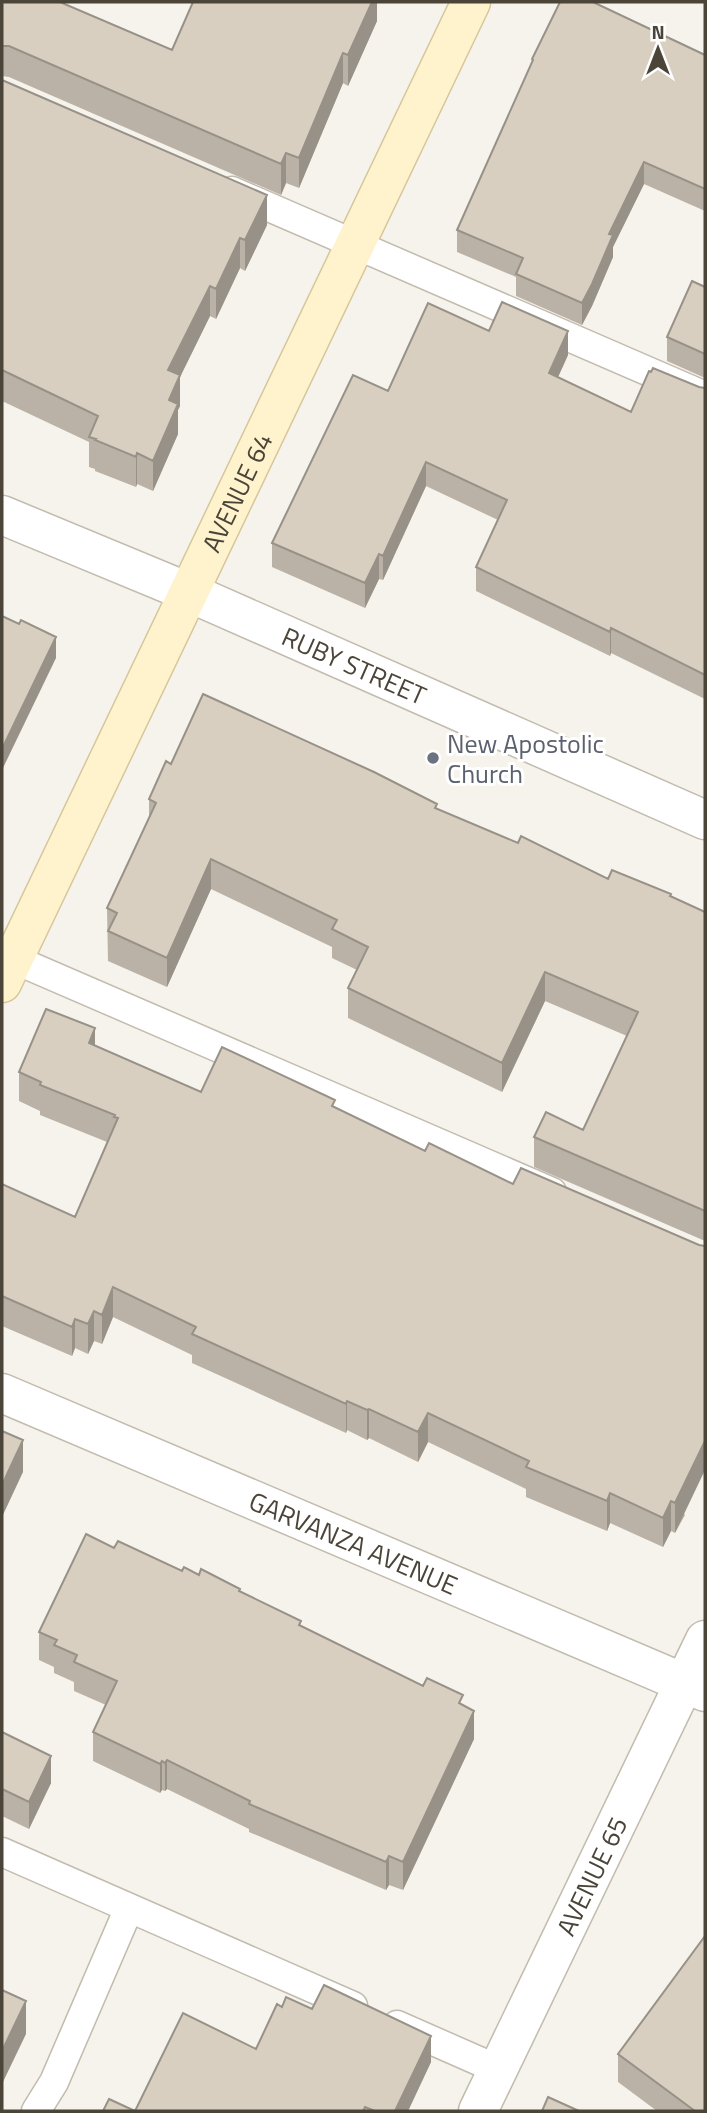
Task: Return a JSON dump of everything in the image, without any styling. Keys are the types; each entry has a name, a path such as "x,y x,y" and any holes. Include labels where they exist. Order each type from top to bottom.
{"street":[{"name":"AVENUE 64","path":"6,965 471,2"},
{"name":"RUBY STREET","path":"2,515 188,592 705,820"},
{"name":"GARVANZA AVENUE","path":"2,1393 695,1688"},
{"name":"AVENUE 65","path":"478,2111 497,2069 695,1688 705,1640"}],"lane":[{"path":"204,179 705,396"},
{"path":"6,965 577,1203"},
{"path":"2,1852 497,2069"},
{"path":"36,2111 54,2082 129,1908"}],"building":[{"path":"2,2 60,2 172,50 193,2 372,2 348,55 343,53 299,158 286,153 281,164 9,46 2,46"},
{"path":"560,2 593,2 705,55 705,189 644,162 609,234 613,235 582,303 516,274 523,258 457,230"},
{"path":"2,80 267,195 245,240 240,238 216,289 210,286 168,370 180,375 169,400 178,404 153,461 137,453 136,457 89,437 98,416 2,370"},
{"path":"692,281 705,287 705,354 667,337"},
{"path":"502,302 568,331 549,373 631,412 649,371 653,368 705,388 705,675 611,628 610,632 476,567 507,500 426,462 383,556 379,554 365,583 272,543 353,375 388,391 428,303 489,331"},
{"path":"2,616 19,624 21,620 56,637 2,749"},
{"path":"203,694 374,772 437,804 435,808 518,843 521,836 608,879 612,870 671,894 670,896 705,912 705,1211 534,1137 546,1112 583,1130 638,1012 545,972 502,1063 348,988 368,947 332,929 337,920 211,859 167,958 108,931 117,913 107,908 156,803 149,799 166,761 171,764"},
{"path":"46,1009 95,1028 89,1043 201,1092 222,1047 335,1100 332,1106 425,1151 429,1143 513,1184 521,1168 705,1246 705,1441 675,1503 671,1501 663,1518 610,1493 607,1501 526,1467 529,1461 428,1413 418,1432 369,1409 347,1401 346,1404 192,1334 196,1327 113,1287 102,1315 94,1311 88,1324 75,1319 72,1327 2,1296 2,1184 75,1217 118,1118 40,1085 41,1082 19,1072"},
{"path":"2,1431 23,1440 2,1485"},
{"path":"86,1534 114,1548 118,1541 182,1571 184,1567 199,1575 201,1569 301,1621 299,1625 423,1686 427,1678 463,1695 459,1703 474,1711 403,1862 389,1856 386,1862 249,1804 250,1801 167,1760 160,1764 93,1732 117,1681 74,1662 77,1655 54,1645 57,1640 39,1632"},
{"path":"2,1732 51,1756 29,1802 2,1789"},
{"path":"705,1936 705,2111 695,2111 618,2054"},
{"path":"324,1985 431,2036 395,2111 375,2111 365,2107 363,2111 135,2111 183,2013 256,2049 277,2004 282,2007 286,1997 312,2009"},
{"path":"2,1990 26,2001 2,2051"},
{"path":"548,2097 579,2111 542,2111"},
{"path":"109,2099 135,2111 103,2111"}],"place":[{"name":"New Apostolic Church","path":"433,758"}]}
